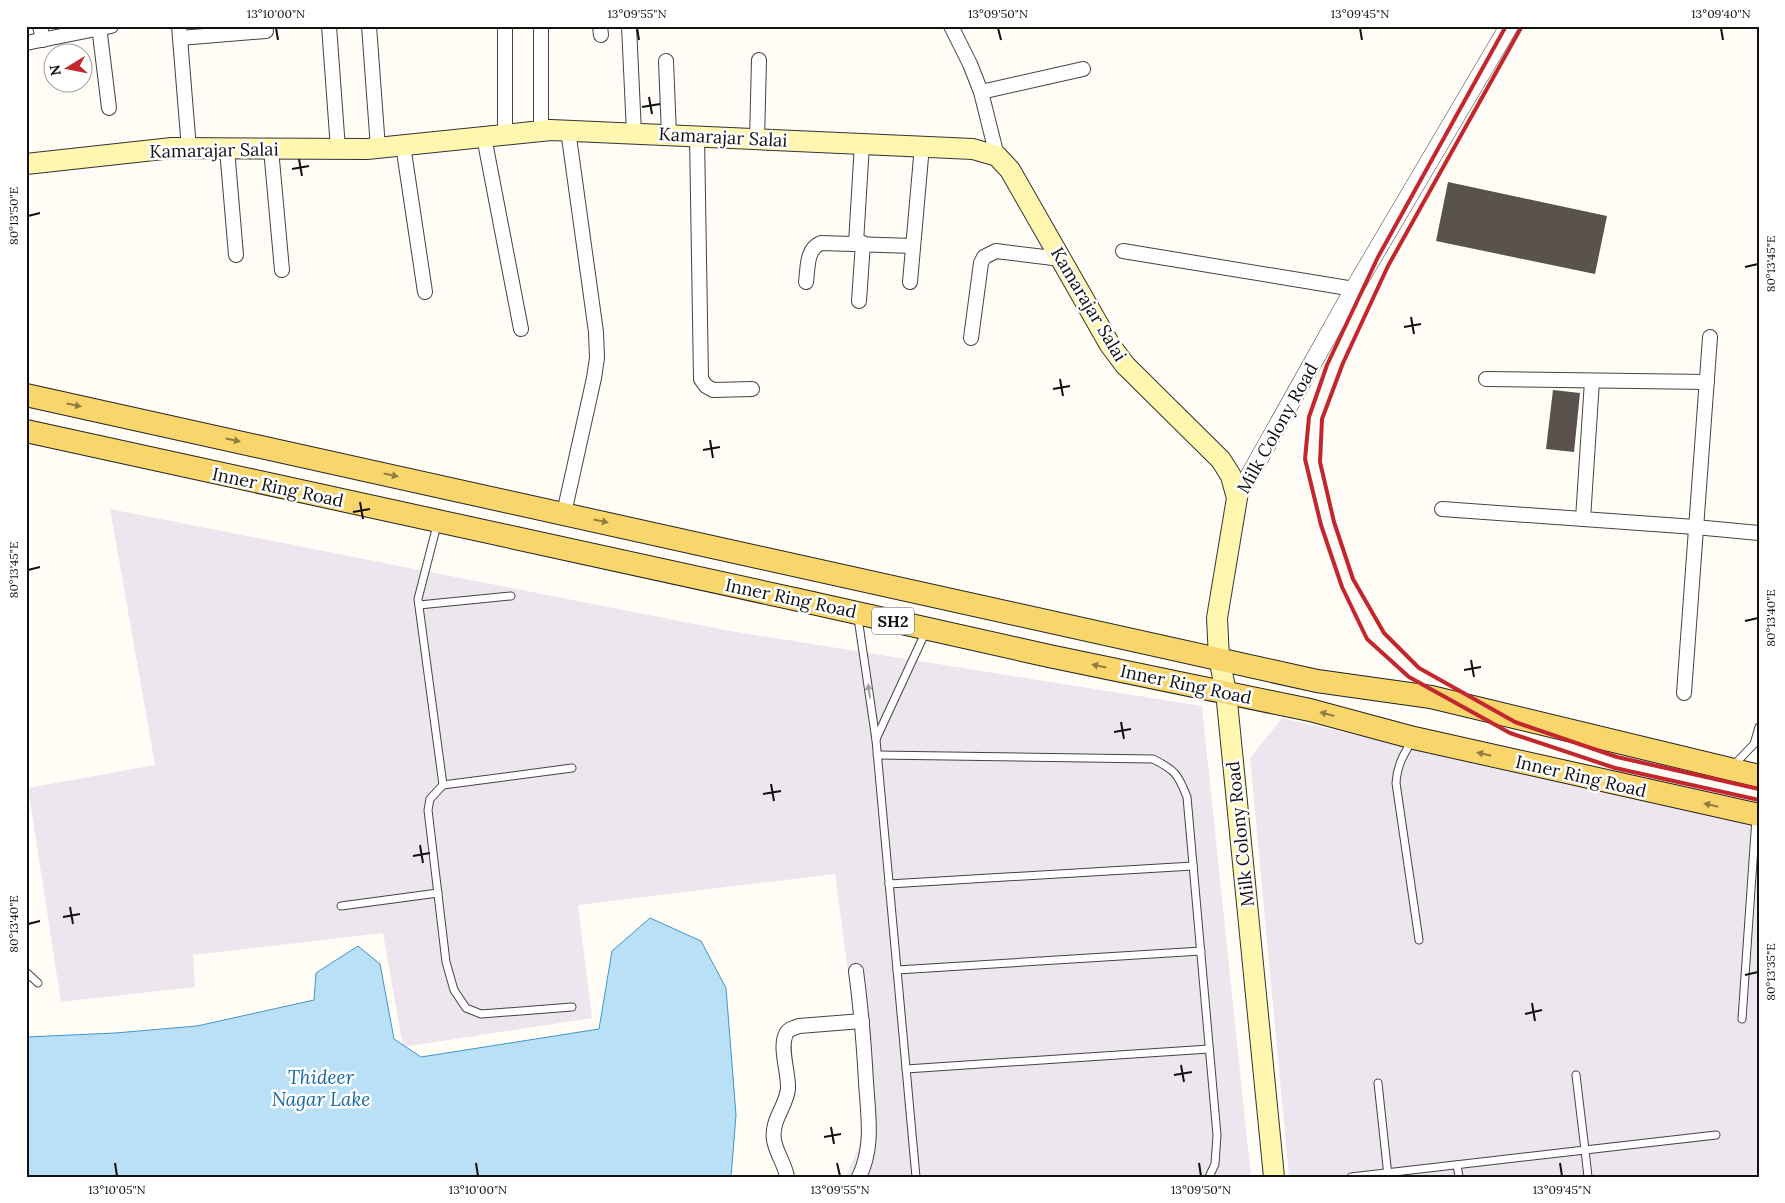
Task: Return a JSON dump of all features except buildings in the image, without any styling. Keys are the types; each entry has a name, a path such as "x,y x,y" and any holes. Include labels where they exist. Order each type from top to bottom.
{"main road":[{"name":"Kamarajar Salai","path":"26,164 172,148 378,148 541,131 568,130 973,149 997,156 1010,170 1115,352 1125,365 1221,460 1231,476 1237,498"},
{"name":"Inner Ring Road","path":"26,395 1317,680 1431,697 1759,776"},
{"name":"Inner Ring Road","path":"26,431 926,629 1310,710 1414,738 1758,815"},
{"name":"Milk Colony Road","path":"1237,498 1217,618 1219,658 1226,692 1274,1177"}],"street":[{"path":"329,26 338,149"},
{"path":"369,26 378,148"},
{"path":"504,26 505,135"},
{"path":"540,26 541,131"},
{"path":"629,26 634,133"},
{"path":"951,26 970,64 981,92 997,156"},
{"name":"Milk Colony Road","path":"1237,498 1354,289 1509,26"},
{"path":"26,43 41,33 103,27 109,108"},
{"path":"189,148 180,32 266,31"},
{"path":"757,139 758,60"},
{"path":"666,61 668,135"},
{"path":"981,92 1083,68"},
{"path":"564,513 597,358 596,332 568,130"},
{"path":"697,136 701,379 706,386 714,390 752,389"},
{"path":"484,137 521,329"},
{"path":"858,301 862,144"},
{"path":"403,145 425,292"},
{"path":"910,282 922,146"},
{"path":"227,149 236,256"},
{"path":"271,149 282,270"},
{"path":"806,282 810,251 814,246 828,242 913,246"},
{"path":"971,338 981,263 984,257 996,251 1061,259"},
{"path":"1123,251 1354,289"},
{"path":"1684,692 1710,337"},
{"path":"1486,379 1707,382"},
{"path":"1583,519 1592,381"},
{"path":"1442,510 1695,527 1759,534"},
{"path":"856,971 862,1022 869,1144 865,1165 859,1177"},
{"path":"787,1177 776,1148 773,1129 776,1117 787,1096 788,1086 784,1047 786,1033 792,1028 799,1026 862,1022"}],"lane":[{"path":"438,522 418,600 443,785"},
{"path":"419,606 511,596"},
{"path":"857,613 876,740 916,1177"},
{"path":"876,740 926,629"},
{"path":"1731,769 1754,744 1759,727"},
{"path":"1414,738 1400,760 1396,772 1396,783 1419,940"},
{"path":"877,755 1153,759 1170,768 1181,780 1187,797 1217,1135 1215,1164 1209,1177"},
{"path":"572,768 443,785 430,799 428,810 446,962 454,990 466,1008 481,1014 572,1007"},
{"path":"1742,1019 1758,815"},
{"path":"889,884 1193,866"},
{"path":"341,906 438,893"},
{"path":"897,970 1201,951"},
{"path":"26,972 38,983"},
{"path":"906,1069 1209,1049"},
{"path":"1576,1075 1588,1177"},
{"path":"1378,1084 1388,1174"},
{"path":"1351,1177 1716,1135"},
{"path":"1457,1165 1459,1177"}],"shaded area":[{"path":"110,509 730,631 1202,706 1251,1177 846,1177 868,1124 835,874 578,905 592,1018 403,1047 383,933 193,955 195,987 61,1002 28,788 155,765"},
{"path":"1282,718 1759,827 1759,1177 1289,1177 1250,758"}],"water":[{"name":"Thideer Nagar Lake","path":"650,918 701,941 726,988 736,1115 731,1177 26,1177 26,1037 115,1033 197,1026 314,1000 316,973 358,946 380,964 394,1039 421,1057 599,1029 612,951"}],"railway":[{"path":"1506,26 1378,257 1327,365 1309,417 1305,459 1321,525 1342,587 1367,639 1409,677 1510,733 1615,768 1759,800"},
{"path":"1522,26 1388,266 1343,363 1322,419 1320,462 1334,522 1353,579 1384,633 1419,668 1515,722 1617,757 1759,789"}]}
